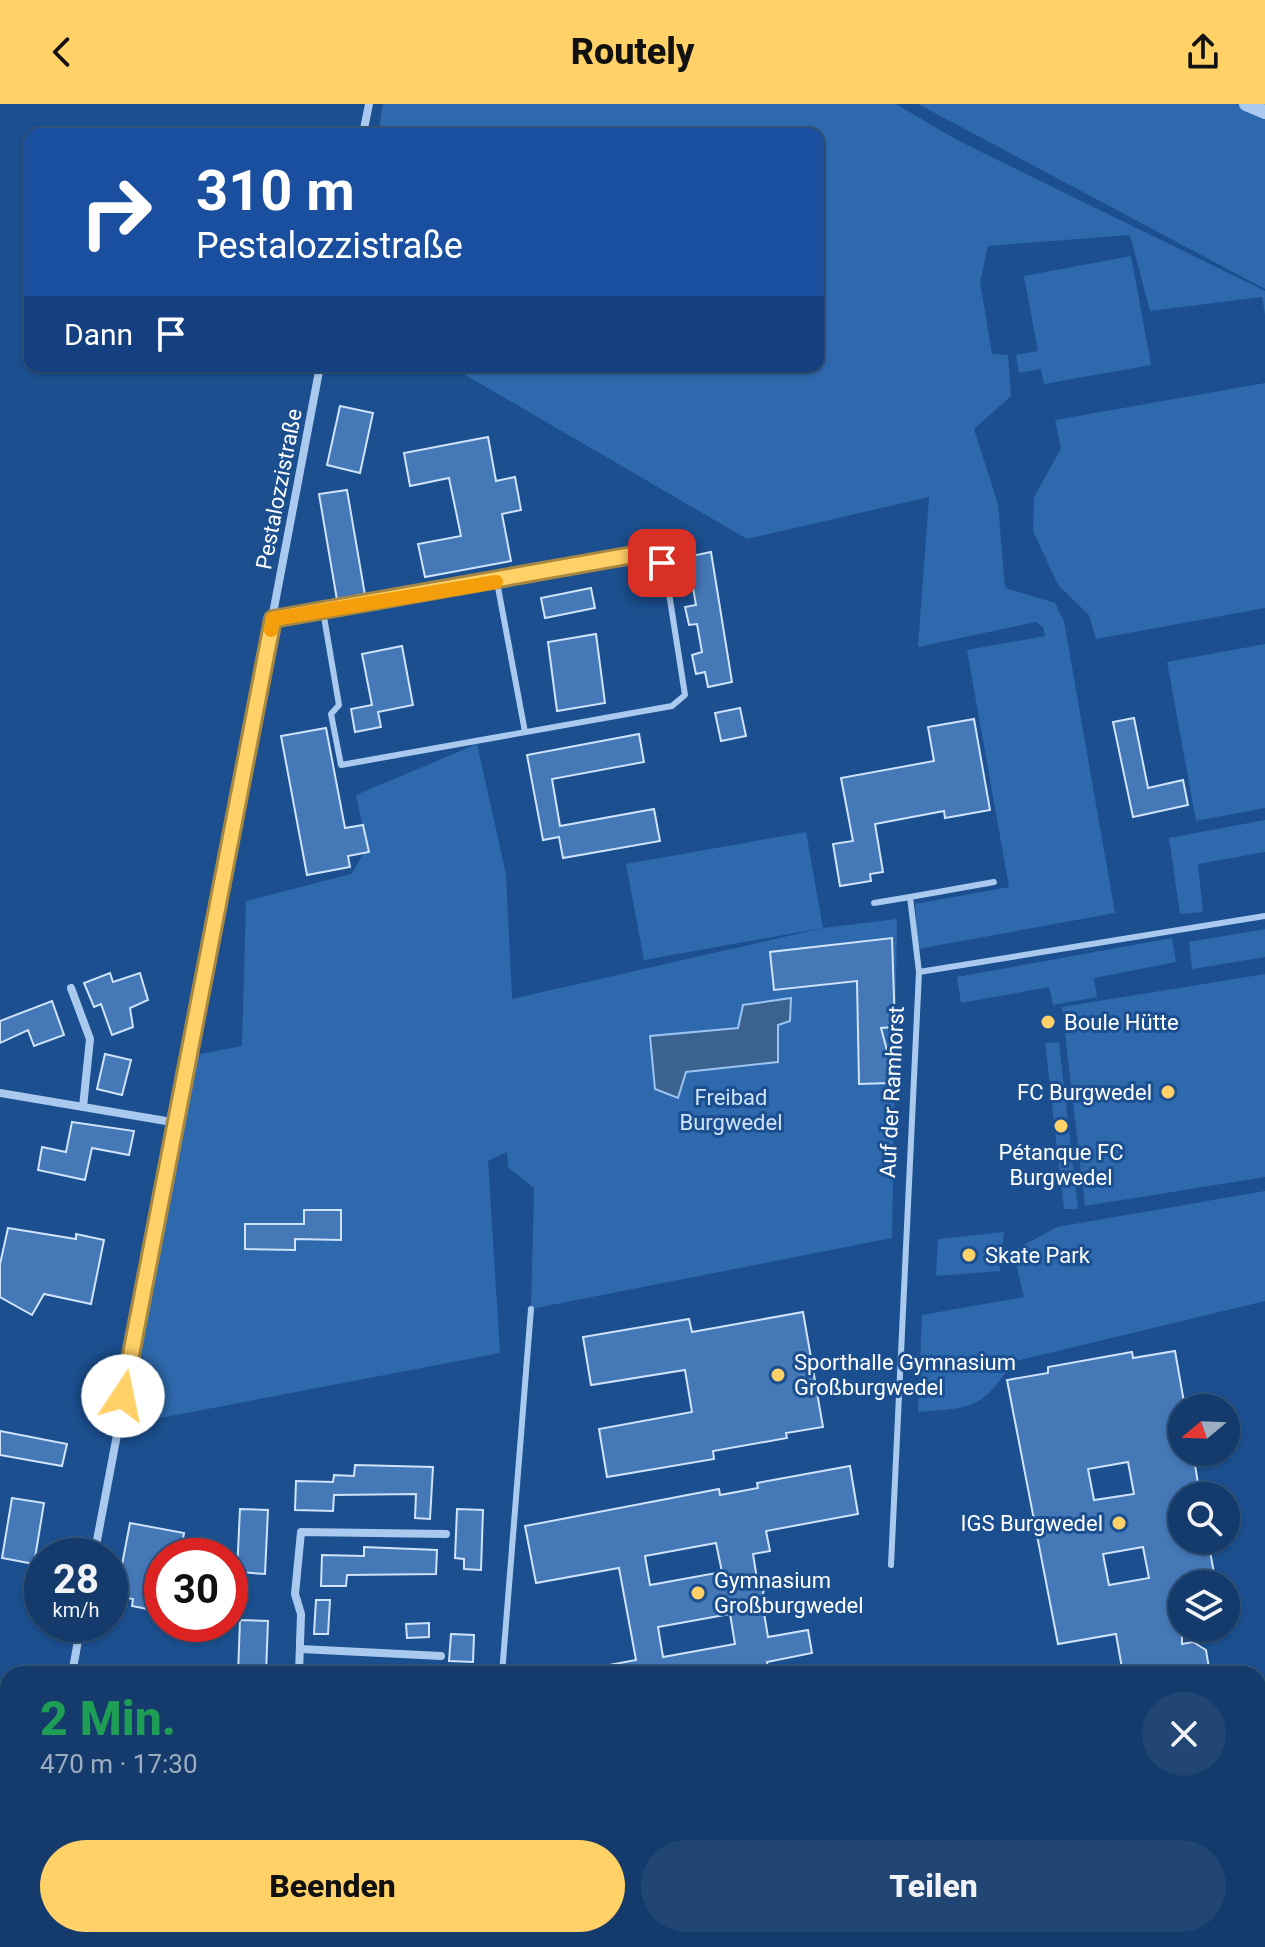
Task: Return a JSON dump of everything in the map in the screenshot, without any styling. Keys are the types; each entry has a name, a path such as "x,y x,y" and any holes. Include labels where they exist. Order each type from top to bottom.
{"street":[{"path":"364,128 369,104"},
{"path":"1246,104 1265,112"},
{"name":"Pestalozzistraße","path":"97,1538 319,372"},
{"path":"71,988 90,1039 83,1107"},
{"path":"0,1093 178,1123"},
{"path":"300,1666 301,1614 295,1594 301,1532 446,1534"},
{"path":"73,1666 78,1642"},
{"path":"301,1649 441,1656"}],"lane":[{"path":"273,619 497,582 644,553 655,556 666,574 686,687 680,702 341,765 331,714 339,705 323,611"},
{"path":"497,582 525,732"},
{"path":"874,903 994,882"},
{"name":"Auf der Ramhorst","path":"891,1565 919,972 910,897"},
{"path":"919,972 1265,916"},
{"path":"503,1666 531,1309"}],"green space":[{"path":"383,104 896,104 957,140 1265,291 1265,315 1262,297 1150,311 1130,235 988,246 980,282 992,354 1008,355 1011,396 974,429 998,504 1005,588 1055,603 1064,621 1115,913 918,949 915,904 1009,887 967,650 1045,636 1043,627 1036,622 918,647 929,497 747,539 460,372 824,372 824,128 379,128"},
{"path":"918,104 1265,104 1265,289"},
{"path":"1131,256 1151,365 1044,384 1041,369 1019,373 1016,355 1038,351 1024,276"},
{"path":"1265,383 1265,608 1096,639 1089,615 1058,585 1033,531 1034,497 1061,449 1055,420"},
{"path":"1265,644 1265,808 1196,821 1167,662"},
{"name":"Freibad Burgwedel","path":"477,744 506,874 512,999 823,928 897,919 892,1238 531,1309 534,1188 508,1167 507,1152 488,1161 500,1353 118,1426 190,1056 242,1046 246,901 351,874 367,848 356,795"},
{"path":"1265,820 1265,852 1198,864 1203,912 1180,914 1169,838"},
{"path":"806,832 823,928 644,960 626,864"},
{"path":"1265,929 1265,957 1192,969 1189,942"},
{"path":"1172,938 1176,962 1094,978 1097,997 1053,1005 1049,987 961,1003 957,977"},
{"name":"FC Burgwedel","path":"1265,974 1265,1177 1085,1206 1062,1007"},
{"name":"Pétanque FC Burgwedel","path":"1059,1042 1078,1209 1064,1209 1045,1043"},
{"path":"1265,1191 1265,1301 1012,1362 992,1390 974,1404 918,1412 922,1315 1024,1297 1013,1251 1057,1227"},
{"name":"Skate Park","path":"1004,1232 1000,1271 936,1276 938,1239"}],"shaded area":[{"path":"791,998 790,1021 778,1025 778,1062 686,1072 678,1098 655,1089 650,1036 738,1028 743,1005"}],"building":[{"path":"340,406 373,413 360,473 327,465"},
{"path":"488,437 496,481 515,477 521,510 502,514 511,561 425,577 418,544 461,536 449,478 410,486 404,453"},
{"path":"347,490 365,595 337,600 319,494"},
{"path":"711,552 732,682 708,687 705,672 696,674 692,655 702,652 697,624 689,625 685,607 696,605 691,576 680,578 677,559"},
{"path":"591,588 595,608 545,618 541,598"},
{"path":"596,634 605,703 557,711 548,642"},
{"path":"402,646 413,705 378,712 381,727 355,732 351,709 372,705 362,654"},
{"path":"740,708 746,736 721,741 715,713"},
{"path":"1134,718 1148,788 1183,780 1188,805 1133,817 1113,722"},
{"path":"974,719 990,810 945,818 944,811 875,824 883,872 870,874 871,881 840,886 833,844 853,841 841,778 934,761 928,727"},
{"path":"326,728 345,828 363,825 369,852 348,856 350,867 307,875 281,736"},
{"path":"639,734 644,762 552,779 560,826 654,809 660,841 563,858 559,837 543,840 527,755"},
{"path":"892,938 895,1027 881,1028 888,1054 890,1083 859,1084 857,981 774,990 770,952"},
{"path":"110,973 113,982 140,973 148,1000 130,1008 133,1027 112,1035 101,1004 94,1007 84,983"},
{"path":"52,1001 64,1035 34,1046 28,1030 0,1043 0,1021"},
{"path":"105,1054 131,1060 122,1095 97,1089"},
{"path":"72,1122 134,1131 129,1155 92,1148 85,1180 38,1170 42,1147 66,1152"},
{"path":"304,1210 341,1210 341,1240 295,1239 295,1250 245,1249 245,1224 304,1224"},
{"path":"8,1228 76,1239 76,1234 104,1240 91,1304 44,1294 32,1315 0,1297 0,1264"},
{"path":"803,1312 823,1427 786,1433 787,1438 713,1451 714,1459 607,1477 599,1429 692,1412 685,1370 591,1385 583,1337 689,1319 692,1332"},
{"path":"1175,1351 1183,1394 1168,1394 1168,1466 1195,1466 1198,1482 1168,1482 1168,1554 1211,1554 1213,1570 1168,1570 1168,1642 1193,1642 1206,1650 1209,1666 1122,1666 1116,1634 1058,1644 1007,1380 1048,1373 1048,1367 1132,1352 1133,1358","holes":["1128,1462 1134,1494 1094,1500 1088,1469","1143,1547 1149,1578 1109,1585 1103,1554"]},
{"path":"0,1431 67,1444 62,1466 0,1455"},
{"path":"355,1465 433,1467 430,1519 415,1518 416,1494 334,1495 333,1511 295,1510 296,1481 333,1482 334,1475 354,1476"},
{"path":"850,1466 858,1514 766,1531 770,1551 753,1554 757,1579 765,1580 762,1601 768,1637 808,1630 812,1653 767,1662 768,1666 603,1666 636,1660 619,1568 536,1583 525,1526 719,1489 720,1495 758,1488 757,1483","holes":["716,1543 722,1572 650,1585 645,1556","730,1614 735,1644 663,1657 658,1627"]},
{"path":"12,1498 44,1503 38,1538 24,1538 24,1562 2,1558"},
{"path":"240,1509 268,1510 265,1574 248,1573 248,1538 239,1538"},
{"path":"457,1509 483,1510 481,1570 464,1569 464,1559 455,1558"},
{"path":"130,1523 184,1533 183,1538 144,1538 144,1608 132,1606 133,1599 128,1598 127,1538"},
{"path":"364,1547 437,1550 436,1574 347,1575 346,1586 321,1586 322,1555 364,1556"},
{"path":"316,1600 330,1600 328,1634 314,1634"},
{"path":"248,1620 268,1621 266,1666 238,1666 239,1642 248,1642"},
{"path":"429,1623 429,1637 407,1638 406,1624"},
{"path":"451,1634 474,1635 473,1662 449,1661"}],"slow traffic":[{"path":"271,630 273,619 496,582"}],"place":[{"name":"Boule Hütte","path":"1048,1022"},
{"name":"FC Burgwedel","path":"1168,1092"},
{"name":"Pétanque FC Burgwedel","path":"1061,1126"},
{"name":"Skate Park","path":"969,1255"},
{"name":"Sporthalle Gymnasium Großburgwedel","path":"778,1375"},
{"name":"IGS Burgwedel","path":"1119,1523"},
{"name":"Gymnasium Großburgwedel","path":"698,1593"}],"route":[{"path":"123,1396 273,619 497,582 644,553 655,556 662,563"}]}
